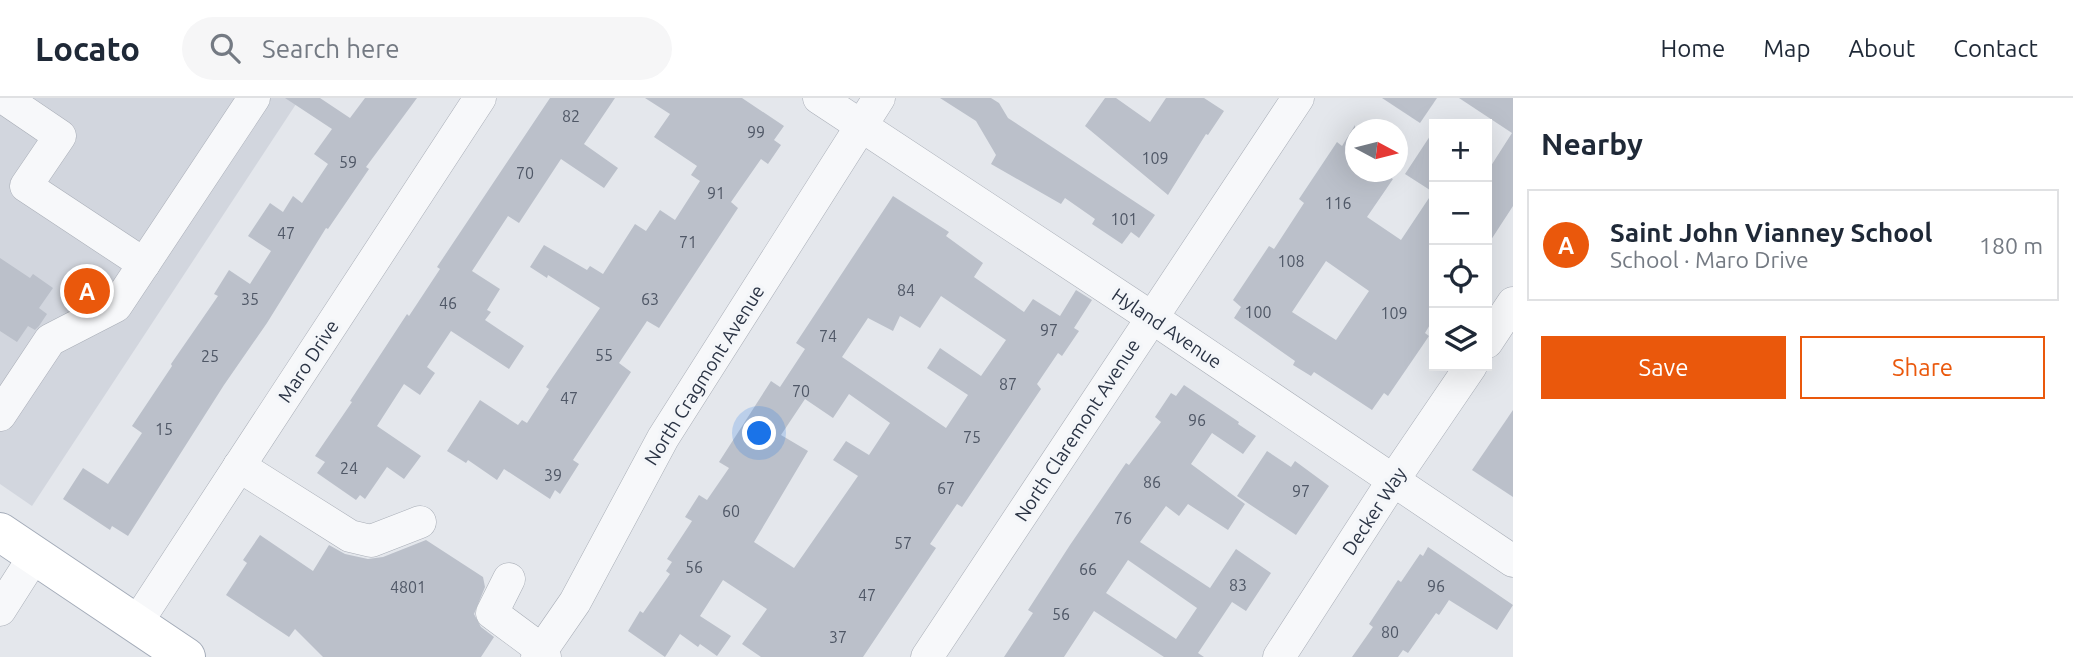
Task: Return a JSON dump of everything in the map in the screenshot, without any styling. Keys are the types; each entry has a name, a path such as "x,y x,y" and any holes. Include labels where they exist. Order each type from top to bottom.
{"main road":[{"path":"0,532 186,657"}],"street":[{"path":"4,98 60,136 26,186 144,264"},
{"path":"0,415 50,340 116,306 254,98"},
{"name":"Maro Drive","path":"136,624 480,98"},
{"name":"Hyland Avenue","path":"818,98 1151,317 1392,482 1513,561"},
{"name":"North Cragmont Avenue","path":"542,655 575,602 663,438 879,98"},
{"name":"North Claremont Avenue","path":"927,657 1298,98"},
{"path":"1492,334 1513,303"},
{"name":"Decker Way","path":"1279,657 1468,371"},
{"path":"239,466 350,536 371,541 419,522"},
{"path":"0,610 35,555"},
{"path":"509,579 492,613 542,655"}],"shaded area":[{"path":"0,98 300,98 32,506 0,484"}],"building":[{"path":"285,98 320,98 350,118 365,98 417,98 366,167 369,169 328,229 326,228 128,536 112,526 110,530 63,499 83,468 108,484 142,433 132,426 218,296 214,294 229,270 250,284 271,251 248,236 270,203 283,212 293,196 302,203 328,164 314,154 332,129"},
{"path":"550,98 615,98 584,144 618,168 604,188 561,159 519,223 508,216 472,271 500,289 487,310 491,312 485,320 524,346 509,369 451,331 427,367 435,373 420,395 404,384 377,426 421,456 404,479 387,467 365,499 360,495 356,500 317,473 325,462 315,456"},
{"path":"645,98 742,98 784,126 774,140 781,145 768,164 761,159 731,202 738,208 659,328 647,321 619,363 631,372 573,460 579,464 560,494 555,490 550,499 504,469 497,480 468,460 466,463 447,451 480,400 518,425 522,420 527,423 549,389 546,387 600,308 548,275 547,278 530,267 544,245 587,270 590,266 603,274 635,224 646,231 660,210 675,220 700,181 691,175 697,166 654,137 670,114"},
{"path":"940,98 991,98 999,103 1008,118 1155,215 1139,238 1131,232 1122,244 1092,224 1095,219 1065,198 1061,204 991,164 996,155 976,121"},
{"path":"1105,98 1116,98 1150,122 1166,98 1204,98 1224,111 1208,135 1206,134 1168,195 1085,126"},
{"path":"1382,98 1437,98 1420,123"},
{"path":"1459,98 1513,98 1513,206 1492,238 1492,164 1512,133"},
{"path":"1429,138 1429,189 1408,176 1408,169"},
{"path":"1345,141 1345,182 1391,182 1367,217 1401,240 1429,198 1429,326 1425,333 1429,336 1388,396 1384,393 1372,410 1314,372 1311,376 1293,365 1295,361 1234,318 1241,307 1233,300 1269,246 1274,249 1304,203 1299,199 1337,142 1342,146","holes":["1326,261 1369,291 1336,340 1292,312"]},
{"path":"893,196 949,232 946,236 983,263 974,277 1024,312 1033,299 1060,316 1076,290 1092,300 1074,328 1079,331 1062,356 1058,353 1037,384 1041,389 962,507 957,504 930,544 936,548 863,657 761,657 742,644 767,609 723,580 700,616 731,636 717,656 680,634 665,657 628,631 640,611 643,613 670,574 666,571 672,562 667,559 692,521 685,517 699,495 707,500 729,468 719,462 771,381 780,387 805,349 796,343","holes":["941,296 1006,340 981,376 940,348 927,368 968,395 946,428 842,357 868,318 893,331 900,316 920,328","849,394 890,423 869,455 846,441 833,460 858,476 794,568 754,542 808,451 781,435 805,399 833,418"]},
{"path":"0,258 30,278 33,274 53,288 39,308 47,314 39,326 35,330 28,326 17,342 0,331"},
{"path":"1184,385 1256,436 1243,454 1212,433 1191,464 1245,504 1228,530 1188,504 1179,516 1166,506 1140,542 1210,588 1236,549 1271,573 1246,611 1232,602 1198,653 1204,657 1164,657 1094,611 1064,657 1004,657 1033,613 1028,610 1070,545 1126,463 1129,465 1161,422 1155,417 1171,393 1176,396","holes":["1128,560 1197,608 1176,639 1106,593"]},
{"path":"1513,410 1513,497 1472,470"},
{"path":"1267,451 1291,467 1295,461 1329,486 1296,535 1237,496"},
{"path":"260,535 313,571 329,545 345,554 368,559 383,557 426,540 483,577 485,587 474,614 481,627 494,637 481,657 323,657 295,629 289,637 226,595 247,563 243,560"},
{"path":"1428,547 1513,605 1497,630 1449,600 1439,615 1436,613 1408,653 1403,650 1398,657 1352,657 1373,627 1369,624 1398,580 1401,582"}],"place":[{"name":"Saint John Vianney School","path":"87,291"}]}
